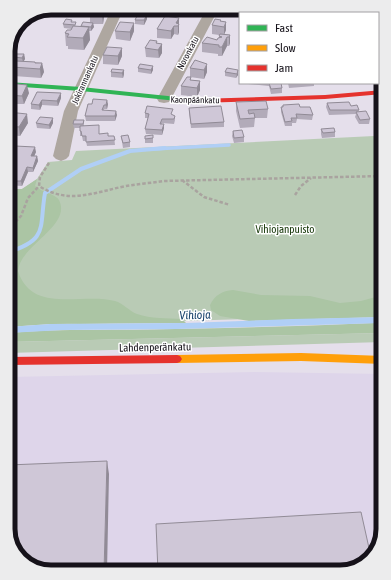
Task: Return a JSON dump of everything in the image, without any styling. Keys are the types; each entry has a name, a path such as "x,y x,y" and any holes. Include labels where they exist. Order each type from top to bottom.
{"street":[{"name":"Jokirannankatu","path":"61,156 71,111 115,15"},
{"name":"Noronkatu","path":"164,99 208,15"},
{"name":"Kaonpäänkatu","path":"15,84 81,89 164,99 196,101 326,97 376,89"},
{"name":"Lahdenperänkatu","path":"301,357 361,350"},
{"name":"Lahdenperänkatu","path":"15,361 301,357 376,360"}],"path":[{"path":"15,222 21,216 28,198 39,186 40,177 50,163 61,156"},
{"path":"39,186 53,193 64,196 81,196 133,185 182,180 376,176"},
{"path":"295,195 301,186 311,177"},
{"path":"182,180 196,193 214,201 230,205"}],"shaded area":[{"path":"255,372 376,374 376,534 373,543 369,551 362,558 345,565 49,565 41,563 16,537 15,534 15,377"}],"green space":[{"name":"Vihiojanpuisto","path":"376,137 376,315 15,326 15,258 22,189 37,179 48,162 72,160 76,151"},
{"path":"37,179 35,186 57,198 61,209 58,218 52,227 27,253 21,262 18,271 25,285 35,293 46,297 60,299 102,299 115,301 142,316 182,319 186,323 50,324 15,326 15,189 22,189"},
{"path":"233,290 261,295 310,296 340,303 361,301 376,297 376,317 249,321 220,316 211,310 210,305 217,296 225,291"},
{"path":"376,323 376,333 15,342 15,332 29,331 154,330"},
{"path":"376,333 376,342 15,353 15,342"}],"water":[{"path":"376,317 376,323 177,329 63,330 15,333 15,326 50,324 186,323"}],"building":[{"path":"138,15 147,15 144,20 135,20"},
{"path":"165,16 179,18 176,23 179,24 178,26 174,26 171,31 157,29"},
{"path":"66,19 72,20 71,22 76,22 75,25 63,24"},
{"path":"215,19 226,22 224,27 212,25"},
{"path":"83,22 93,23 91,27 81,26"},
{"path":"120,22 134,23 130,32 115,31"},
{"path":"73,26 89,27 83,38 67,37 69,34 65,33 67,30 71,30"},
{"path":"220,34 230,35 227,37 222,47 219,47 219,45 202,43 207,37 217,40 218,38 222,37 219,36"},
{"path":"150,40 157,41 156,43 162,44 158,50 145,48"},
{"path":"107,47 122,48 118,56 103,55"},
{"path":"16,54 24,54 22,58 15,57"},
{"path":"195,60 207,64 204,70 190,68"},
{"path":"16,61 42,63 40,69 15,67"},
{"path":"140,64 153,66 151,70 138,68"},
{"path":"227,68 238,70 237,74 225,72"},
{"path":"112,69 124,70 122,73 111,72"},
{"path":"187,77 191,77 190,80 200,81 197,88 181,86"},
{"path":"15,84 27,85 22,96 15,96"},
{"path":"269,84 281,84 282,88 271,89"},
{"path":"37,92 61,93 57,101 42,100 39,105 31,104"},
{"path":"93,99 107,100 106,105 104,105 102,110 116,111 115,116 85,116 88,104 92,104"},
{"path":"266,101 268,109 248,110 249,114 254,113 255,118 240,119 236,102"},
{"path":"349,102 351,106 357,105 359,110 330,110 327,103"},
{"path":"299,104 300,107 310,107 313,115 296,114 297,118 291,118 292,121 285,122 281,107 283,107 283,105"},
{"path":"147,106 173,109 171,114 175,116 174,119 162,119 160,124 164,124 162,130 145,129 149,114 145,113"},
{"path":"221,106 224,122 191,124 189,108"},
{"path":"366,111 370,119 360,120 356,112"},
{"path":"15,113 27,114 19,127 15,127"},
{"path":"40,117 53,118 49,125 36,123"},
{"path":"74,120 84,120 83,124 73,124"},
{"path":"99,125 99,134 108,133 108,136 114,136 115,140 86,142 86,136 82,136 80,126"},
{"path":"334,128 335,132 323,133 321,129"},
{"path":"242,130 244,137 234,138 233,131"},
{"path":"128,135 130,142 123,143 121,136"},
{"path":"153,135 153,138 145,139 145,136"},
{"path":"15,146 35,147 31,156 37,156 33,168 27,167 21,181 15,181"},
{"path":"107,461 104,565 49,565 39,563 24,553 15,534 15,465"},
{"path":"361,512 369,550 362,558 345,565 158,565 156,524"}],"waterway":[{"path":"154,149 229,145"},
{"path":"154,149 165,148"},
{"path":"15,249 30,242 40,231 45,193 81,169 130,151 154,149"}],"traffic: fast":[{"path":"15,84 81,89 187,100"}],"traffic: slow":[{"path":"177,359 301,357 376,360"}],"traffic: jam":[{"path":"187,100 197,101 325,97 376,93"},
{"path":"15,361 177,359"}],"water label":[{"name":"Vihioja","path":"195,315"}]}
